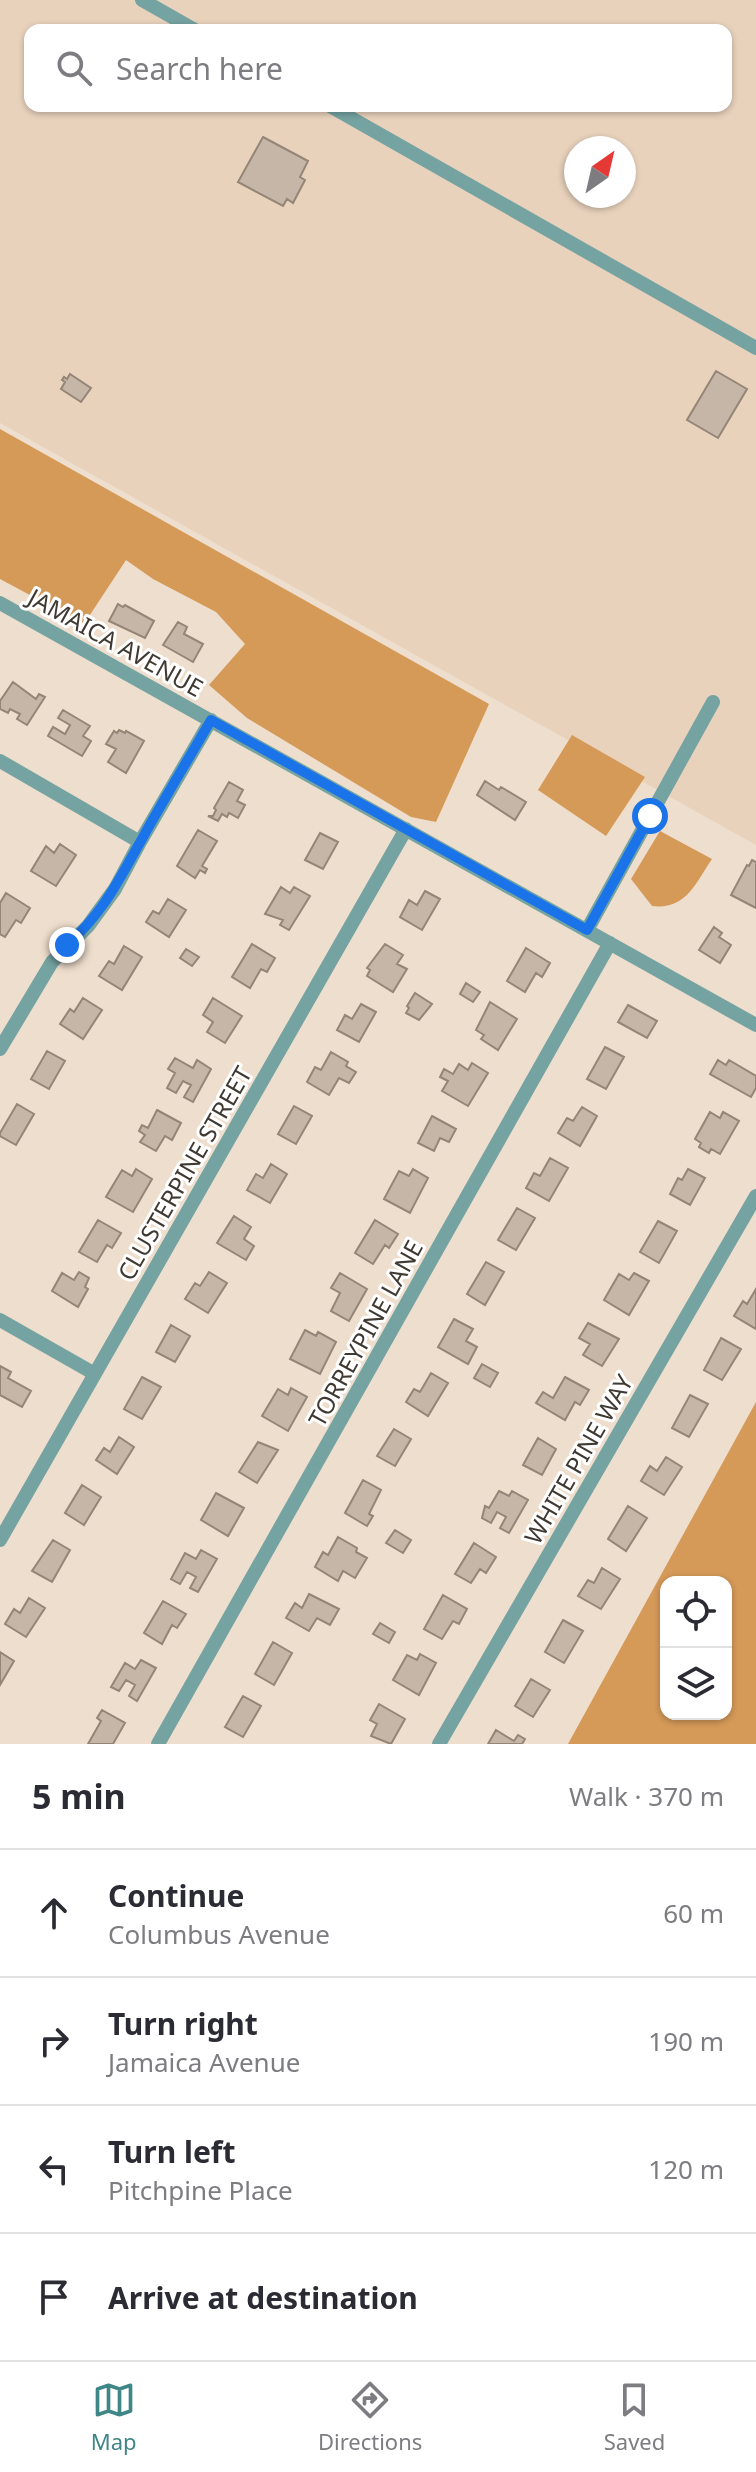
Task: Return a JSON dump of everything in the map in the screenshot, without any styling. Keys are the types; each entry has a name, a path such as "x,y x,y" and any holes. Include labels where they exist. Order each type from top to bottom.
{"street":[{"path":"142,0 184,24"},
{"path":"341,112 756,348"},
{"name":"JAMAICA AVENUE","path":"0,603 756,1025"},
{"path":"587,930 713,702"},
{"path":"0,1049 52,962 88,926 115,889 211,720"},
{"path":"0,761 140,842"},
{"name":"CLUSTERPINE STREET","path":"0,1540 406,829"},
{"name":"TORREYPINE LANE","path":"158,1744 610,943"},
{"name":"WHITE PINE WAY","path":"439,1744 756,1196"},
{"path":"0,1320 95,1374"}],"shaded area":[{"path":"0,0 756,0 756,845 0,423"},
{"path":"0,429 489,704 436,822 411,817 247,718 209,685 245,644 216,612 153,579 126,560 84,624 0,579"},
{"path":"572,735 645,777 606,836 538,790"},
{"path":"660,831 712,859 695,886 681,899 673,904 652,906 631,879"},
{"path":"756,1402 756,1744 568,1744 660,1577 660,1720 732,1720 732,1576 660,1576"}],"building":[{"path":"263,137 308,161 300,177 305,180 293,203 287,199 283,206 238,182"},
{"path":"716,371 747,389 718,438 687,420"},
{"path":"70,374 91,388 81,402 61,389 65,382 62,380"},
{"path":"118,604 154,621 145,638 109,621"},
{"path":"178,622 187,627 184,634 203,644 193,662 163,645"},
{"path":"13,682 36,699 39,694 45,697 27,725 17,719 20,714 10,709 8,713 0,709 0,701"},
{"path":"63,710 90,726 83,736 91,741 82,756 48,736 53,727 65,734 70,725 58,718"},
{"path":"119,730 144,741 126,773 108,762 116,749 106,744 114,731 117,733"},
{"path":"485,781 526,802 515,820 477,795"},
{"path":"229,782 243,790 237,801 245,805 238,818 229,813 227,817 222,814 218,821 208,816 213,816 214,808"},
{"path":"198,830 217,841 202,866 207,869 205,873 200,870 195,878 177,866"},
{"path":"320,833 338,842 323,869 305,860"},
{"path":"60,844 76,855 56,886 31,871 46,846 54,853"},
{"path":"752,860 756,862 756,908 731,895"},
{"path":"281,887 290,893 294,887 310,896 289,930 280,925 283,920 265,914"},
{"path":"425,891 440,899 422,930 400,917 409,900 417,905"},
{"path":"6,893 30,908 21,923 16,920 5,937 0,934 0,903"},
{"path":"168,899 186,910 169,937 146,922 153,911 159,914"},
{"path":"714,927 722,933 719,937 731,945 720,963 699,950"},
{"path":"252,944 275,958 267,972 261,969 250,988 232,977"},
{"path":"385,944 403,955 397,964 407,969 393,992 367,976 370,970 367,968"},
{"path":"124,946 142,957 122,990 99,976 109,961 114,964"},
{"path":"526,948 550,963 542,977 536,973 525,992 507,981"},
{"path":"186,949 199,957 192,966 180,958"},
{"path":"466,983 480,992 473,1002 460,994"},
{"path":"415,993 432,1004 419,1020 406,1013"},
{"path":"83,998 102,1010 83,1039 60,1024 70,1009 74,1012"},
{"path":"213,998 242,1016 225,1043 207,1032 213,1022 203,1015"},
{"path":"490,1002 517,1019 498,1050 481,1039 484,1035 476,1030"},
{"path":"361,1004 376,1012 359,1042 337,1030 345,1015 352,1019"},
{"path":"628,1005 657,1021 647,1038 618,1022"},
{"path":"605,1047 624,1057 606,1089 587,1079"},
{"path":"47,1051 65,1061 49,1089 31,1079"},
{"path":"331,1052 348,1062 346,1066 356,1072 349,1083 339,1078 329,1095 307,1082 315,1067 321,1070"},
{"path":"175,1058 193,1068 197,1060 211,1069 193,1102 184,1097 191,1085 183,1081 176,1093 167,1088 175,1073 168,1069"},
{"path":"718,1060 726,1065 729,1060 756,1076 756,1088 751,1097 710,1074"},
{"path":"472,1063 488,1073 468,1106 442,1091 448,1081 440,1077 444,1069 453,1074 459,1064 468,1070"},
{"path":"17,1104 34,1114 16,1145 0,1133"},
{"path":"294,1106 312,1116 296,1144 278,1134"},
{"path":"582,1107 597,1116 580,1146 558,1133 567,1118 573,1121"},
{"path":"157,1110 181,1123 172,1140 165,1136 156,1151 140,1142 145,1135 139,1131 142,1125 148,1128"},
{"path":"710,1112 720,1118 723,1112 739,1121 720,1154 711,1149 709,1153 699,1147 701,1143 695,1139"},
{"path":"432,1116 456,1129 449,1142 440,1138 434,1151 418,1143"},
{"path":"550,1158 568,1168 549,1201 526,1188 534,1173 540,1176"},
{"path":"271,1164 287,1174 270,1203 247,1190 256,1174 263,1178"},
{"path":"136,1169 152,1179 133,1212 106,1197 122,1170 132,1176"},
{"path":"413,1169 428,1178 410,1213 384,1199 399,1171 409,1176"},
{"path":"688,1169 705,1178 690,1205 670,1194 678,1178 682,1180"},
{"path":"517,1208 535,1218 516,1250 498,1240"},
{"path":"234,1216 251,1227 244,1239 254,1246 246,1260 217,1243"},
{"path":"98,1220 121,1233 112,1248 107,1245 97,1262 79,1252"},
{"path":"375,1220 398,1234 389,1248 385,1245 373,1264 355,1253"},
{"path":"658,1221 677,1231 659,1263 640,1252"},
{"path":"486,1262 504,1272 485,1305 467,1294"},
{"path":"79,1272 89,1278 85,1287 88,1289 78,1307 52,1291 62,1273 74,1280"},
{"path":"209,1272 227,1283 208,1313 185,1299 195,1283 200,1286"},
{"path":"340,1273 367,1289 349,1321 331,1311 340,1293 331,1288"},
{"path":"634,1273 649,1281 629,1315 604,1300 619,1274 629,1280"},
{"path":"756,1289 756,1329 734,1316 743,1301 747,1304"},
{"path":"454,1319 473,1329 466,1341 477,1347 468,1364 438,1347"},
{"path":"588,1323 619,1339 602,1366 583,1355 590,1344 579,1338"},
{"path":"171,1325 190,1336 175,1362 156,1352"},
{"path":"305,1330 316,1336 318,1332 336,1342 320,1374 290,1359"},
{"path":"721,1338 741,1349 722,1380 704,1370"},
{"path":"482,1364 498,1373 490,1387 474,1378"},
{"path":"0,1366 11,1372 8,1378 31,1391 22,1407 0,1395"},
{"path":"431,1373 448,1383 428,1416 406,1402 414,1389 420,1392"},
{"path":"142,1377 161,1387 142,1419 124,1409"},
{"path":"565,1377 589,1390 580,1405 575,1402 565,1420 536,1403 543,1392 553,1398"},
{"path":"291,1388 307,1397 288,1431 262,1416 278,1389 288,1395"},
{"path":"690,1395 708,1404 689,1437 672,1428"},
{"path":"394,1429 411,1439 395,1466 377,1456"},
{"path":"119,1437 134,1447 117,1474 96,1460 104,1448 110,1452"},
{"path":"538,1438 556,1449 542,1475 523,1465"},
{"path":"258,1442 278,1450 257,1483 239,1472"},
{"path":"666,1457 682,1467 664,1495 641,1481 650,1466 657,1471"},
{"path":"363,1480 381,1490 369,1514 373,1516 367,1526 345,1513"},
{"path":"82,1485 101,1497 84,1525 65,1513"},
{"path":"499,1491 509,1496 512,1491 528,1500 509,1533 500,1528 506,1517 497,1512 491,1523 482,1518 485,1506 489,1508"},
{"path":"216,1493 244,1508 228,1536 201,1520"},
{"path":"628,1506 647,1518 626,1551 608,1539"},
{"path":"395,1530 411,1540 403,1553 386,1543"},
{"path":"338,1537 367,1558 355,1578 343,1571 338,1581 315,1567 323,1552 328,1555"},
{"path":"53,1540 70,1550 52,1582 32,1571"},
{"path":"474,1543 496,1557 486,1573 480,1569 471,1583 455,1574"},
{"path":"201,1550 217,1559 198,1592 190,1588 196,1577 187,1572 180,1584 171,1579 185,1553 196,1559"},
{"path":"602,1568 620,1579 601,1609 578,1596 588,1580 594,1583"},
{"path":"309,1594 339,1609 330,1625 317,1618 309,1631 286,1618 295,1603 302,1608"},
{"path":"443,1595 467,1609 459,1624 453,1621 442,1639 424,1629"},
{"path":"29,1598 45,1608 26,1637 5,1624 14,1609 20,1613"},
{"path":"163,1601 186,1614 177,1628 172,1625 162,1644 144,1633"},
{"path":"563,1620 583,1631 564,1663 545,1652"},
{"path":"380,1623 395,1632 389,1643 373,1634"},
{"path":"273,1642 292,1653 274,1685 255,1674"},
{"path":"0,1652 14,1661 0,1685"},
{"path":"420,1654 436,1663 419,1695 393,1680 407,1655 417,1660"},
{"path":"141,1660 156,1668 137,1701 129,1696 135,1685 126,1680 119,1691 111,1687 125,1663 135,1669"},
{"path":"531,1679 550,1690 533,1717 515,1706"},
{"path":"243,1696 261,1706 243,1737 225,1727"},
{"path":"379,1704 405,1719 391,1744 371,1736 377,1724 370,1720"},
{"path":"102,1710 125,1723 113,1744 88,1744 101,1721 97,1718"},
{"path":"496,1730 514,1741 518,1735 525,1739 522,1744 488,1744"}],"route":[{"path":"67,945 88,926 115,889 211,720 587,930 650,816"}]}
